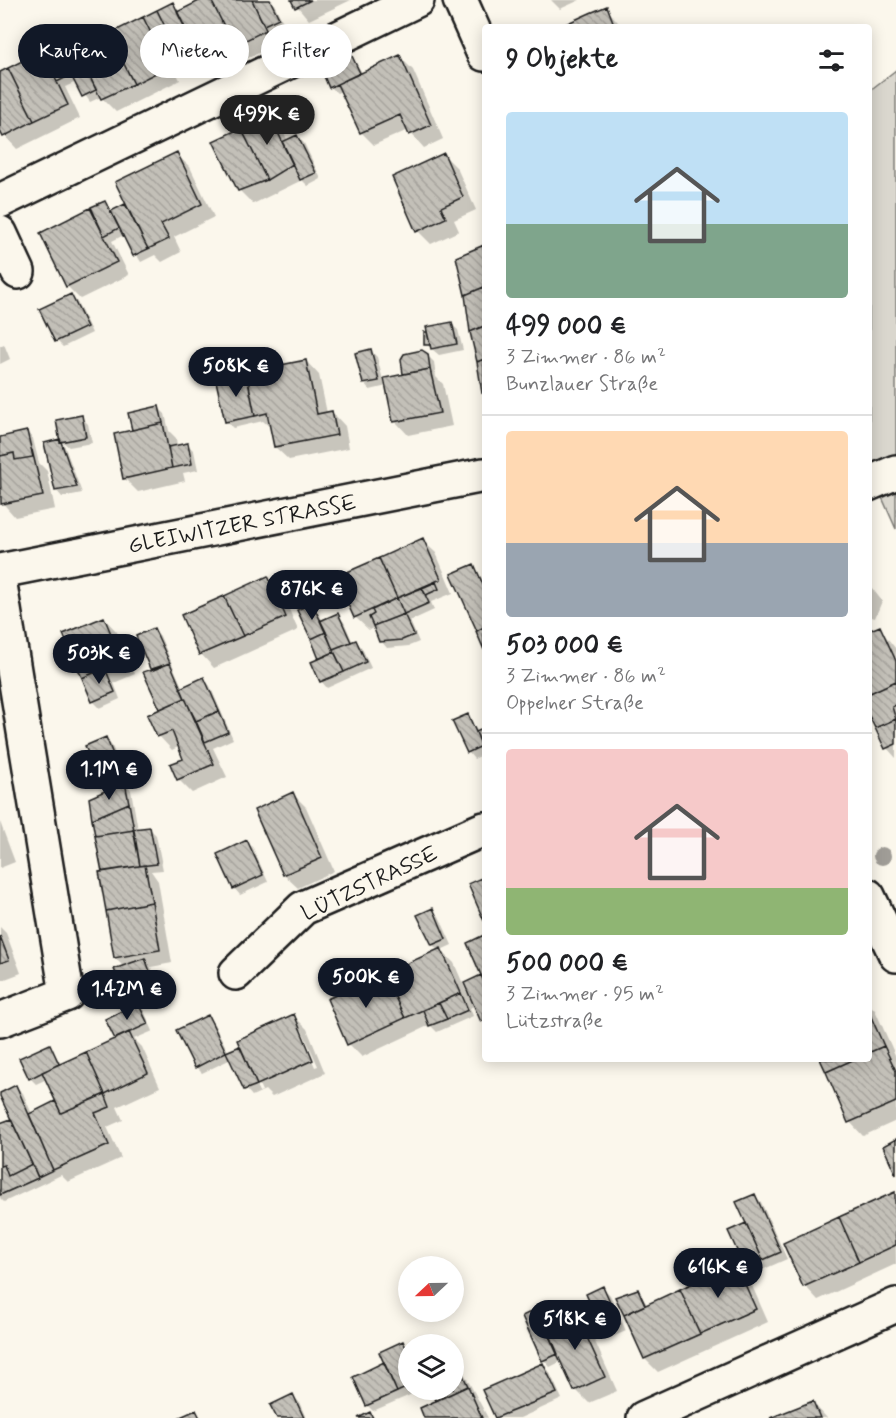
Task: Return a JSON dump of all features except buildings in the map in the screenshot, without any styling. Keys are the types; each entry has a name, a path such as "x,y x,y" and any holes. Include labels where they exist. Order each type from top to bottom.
{"street":[{"path":"0,201 417,0"},
{"path":"460,0 482,50"},
{"path":"0,233 18,272"},
{"path":"872,482 896,472"},
{"name":"GLEIWITZER STRASSE","path":"0,571 482,475"},
{"path":"0,585 67,994 0,1020"},
{"name":"LÜTZSTRASSE","path":"236,973 303,908 482,830"},
{"path":"872,904 896,955"},
{"path":"644,1418 896,1305"}],"shaded area":[{"path":"896,70 896,529 872,475 872,89"}]}
